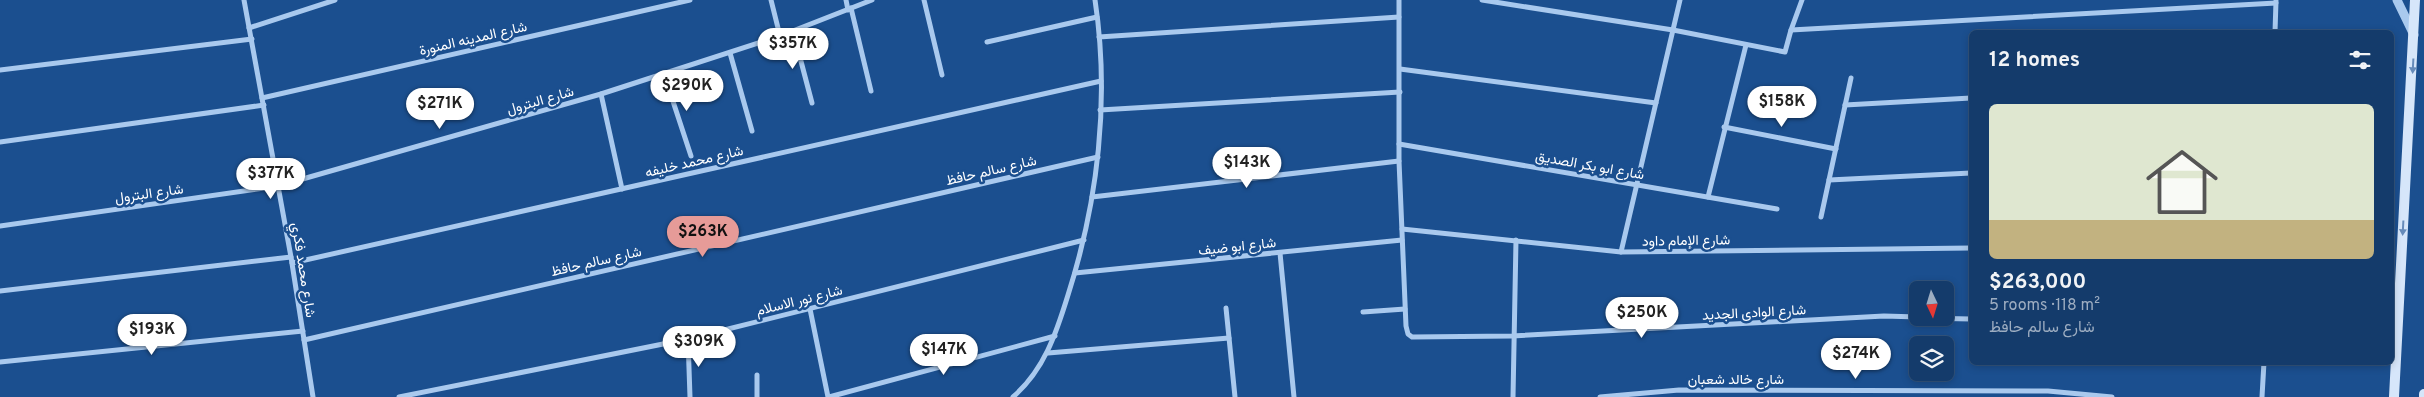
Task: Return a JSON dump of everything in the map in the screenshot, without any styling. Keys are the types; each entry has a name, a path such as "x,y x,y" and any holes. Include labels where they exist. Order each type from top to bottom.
{"main road":[{"path":"2394,397 2415,0"}],"street":[{"name":"شارع محمد فكري","path":"244,0 292,260 313,397"},
{"path":"250,28 325,1 335,0"},
{"name":"شارع المدينه المنورة","path":"262,98 690,0"},
{"path":"771,0 780,36"},
{"path":"846,0 871,91"},
{"name":"شارع البترول","path":"0,226 278,186 601,94 780,36 872,0"},
{"path":"924,0 942,75"},
{"path":"1014,397 1030,380 1048,353 1075,274 1084,240 1098,157 1100,110 1099,37 1094,0"},
{"name":"شارع الوادى الجديد","path":"1399,0 1399,161 1402,240 1406,331 1412,337 1512,336 1884,316 1909,317"},
{"path":"1482,0 1673,30 1785,52 1802,0"},
{"path":"1621,252 1680,0"},
{"path":"2397,0 2414,35"},
{"path":"1791,30 2276,1 2276,30"},
{"path":"987,42 1097,17"},
{"path":"1099,37 1399,17"},
{"path":"793,31 812,103"},
{"path":"0,70 252,40"},
{"path":"1708,197 1746,45"},
{"path":"730,53 752,131"},
{"path":"1400,69 1656,103"},
{"path":"664,74 691,156"},
{"path":"1821,217 1851,78"},
{"name":"شارع محمد خليفه","path":"0,291 292,260 622,189 1101,80"},
{"path":"1100,110 1400,92"},
{"path":"601,94 622,189"},
{"path":"1845,106 1969,98"},
{"path":"0,142 264,105"},
{"path":"1724,127 1836,149"},
{"name":"شارع ابو بكر الصديق","path":"1399,144 1777,209"},
{"name":"شارع سالم حافظ","path":"304,340 1098,157"},
{"path":"1092,197 1399,161"},
{"path":"1829,180 1969,173"},
{"name":"شارع الإمام داود","path":"1402,229 1621,252 1969,248"},
{"name":"شارع نور الاسلام","path":"399,397 688,339 1084,240"},
{"name":"شارع ابو ضيف","path":"1075,274 1402,240"},
{"path":"1512,397 1512,336 1516,240"},
{"path":"1280,253 1294,397"},
{"path":"1226,308 1234,397"},
{"path":"1363,312 1405,309"},
{"path":"810,310 828,397 1055,336"},
{"name":"شارع الوادى الجديد","path":"1954,318 1969,319"},
{"path":"0,362 303,331"},
{"path":"1048,353 1229,338"},
{"path":"688,339 690,397"},
{"path":"2262,397 2264,365"},
{"path":"757,375 757,397"},
{"name":"شارع خالد شعبان","path":"1600,397 1679,390 1709,390 2048,391 2112,397"}]}
